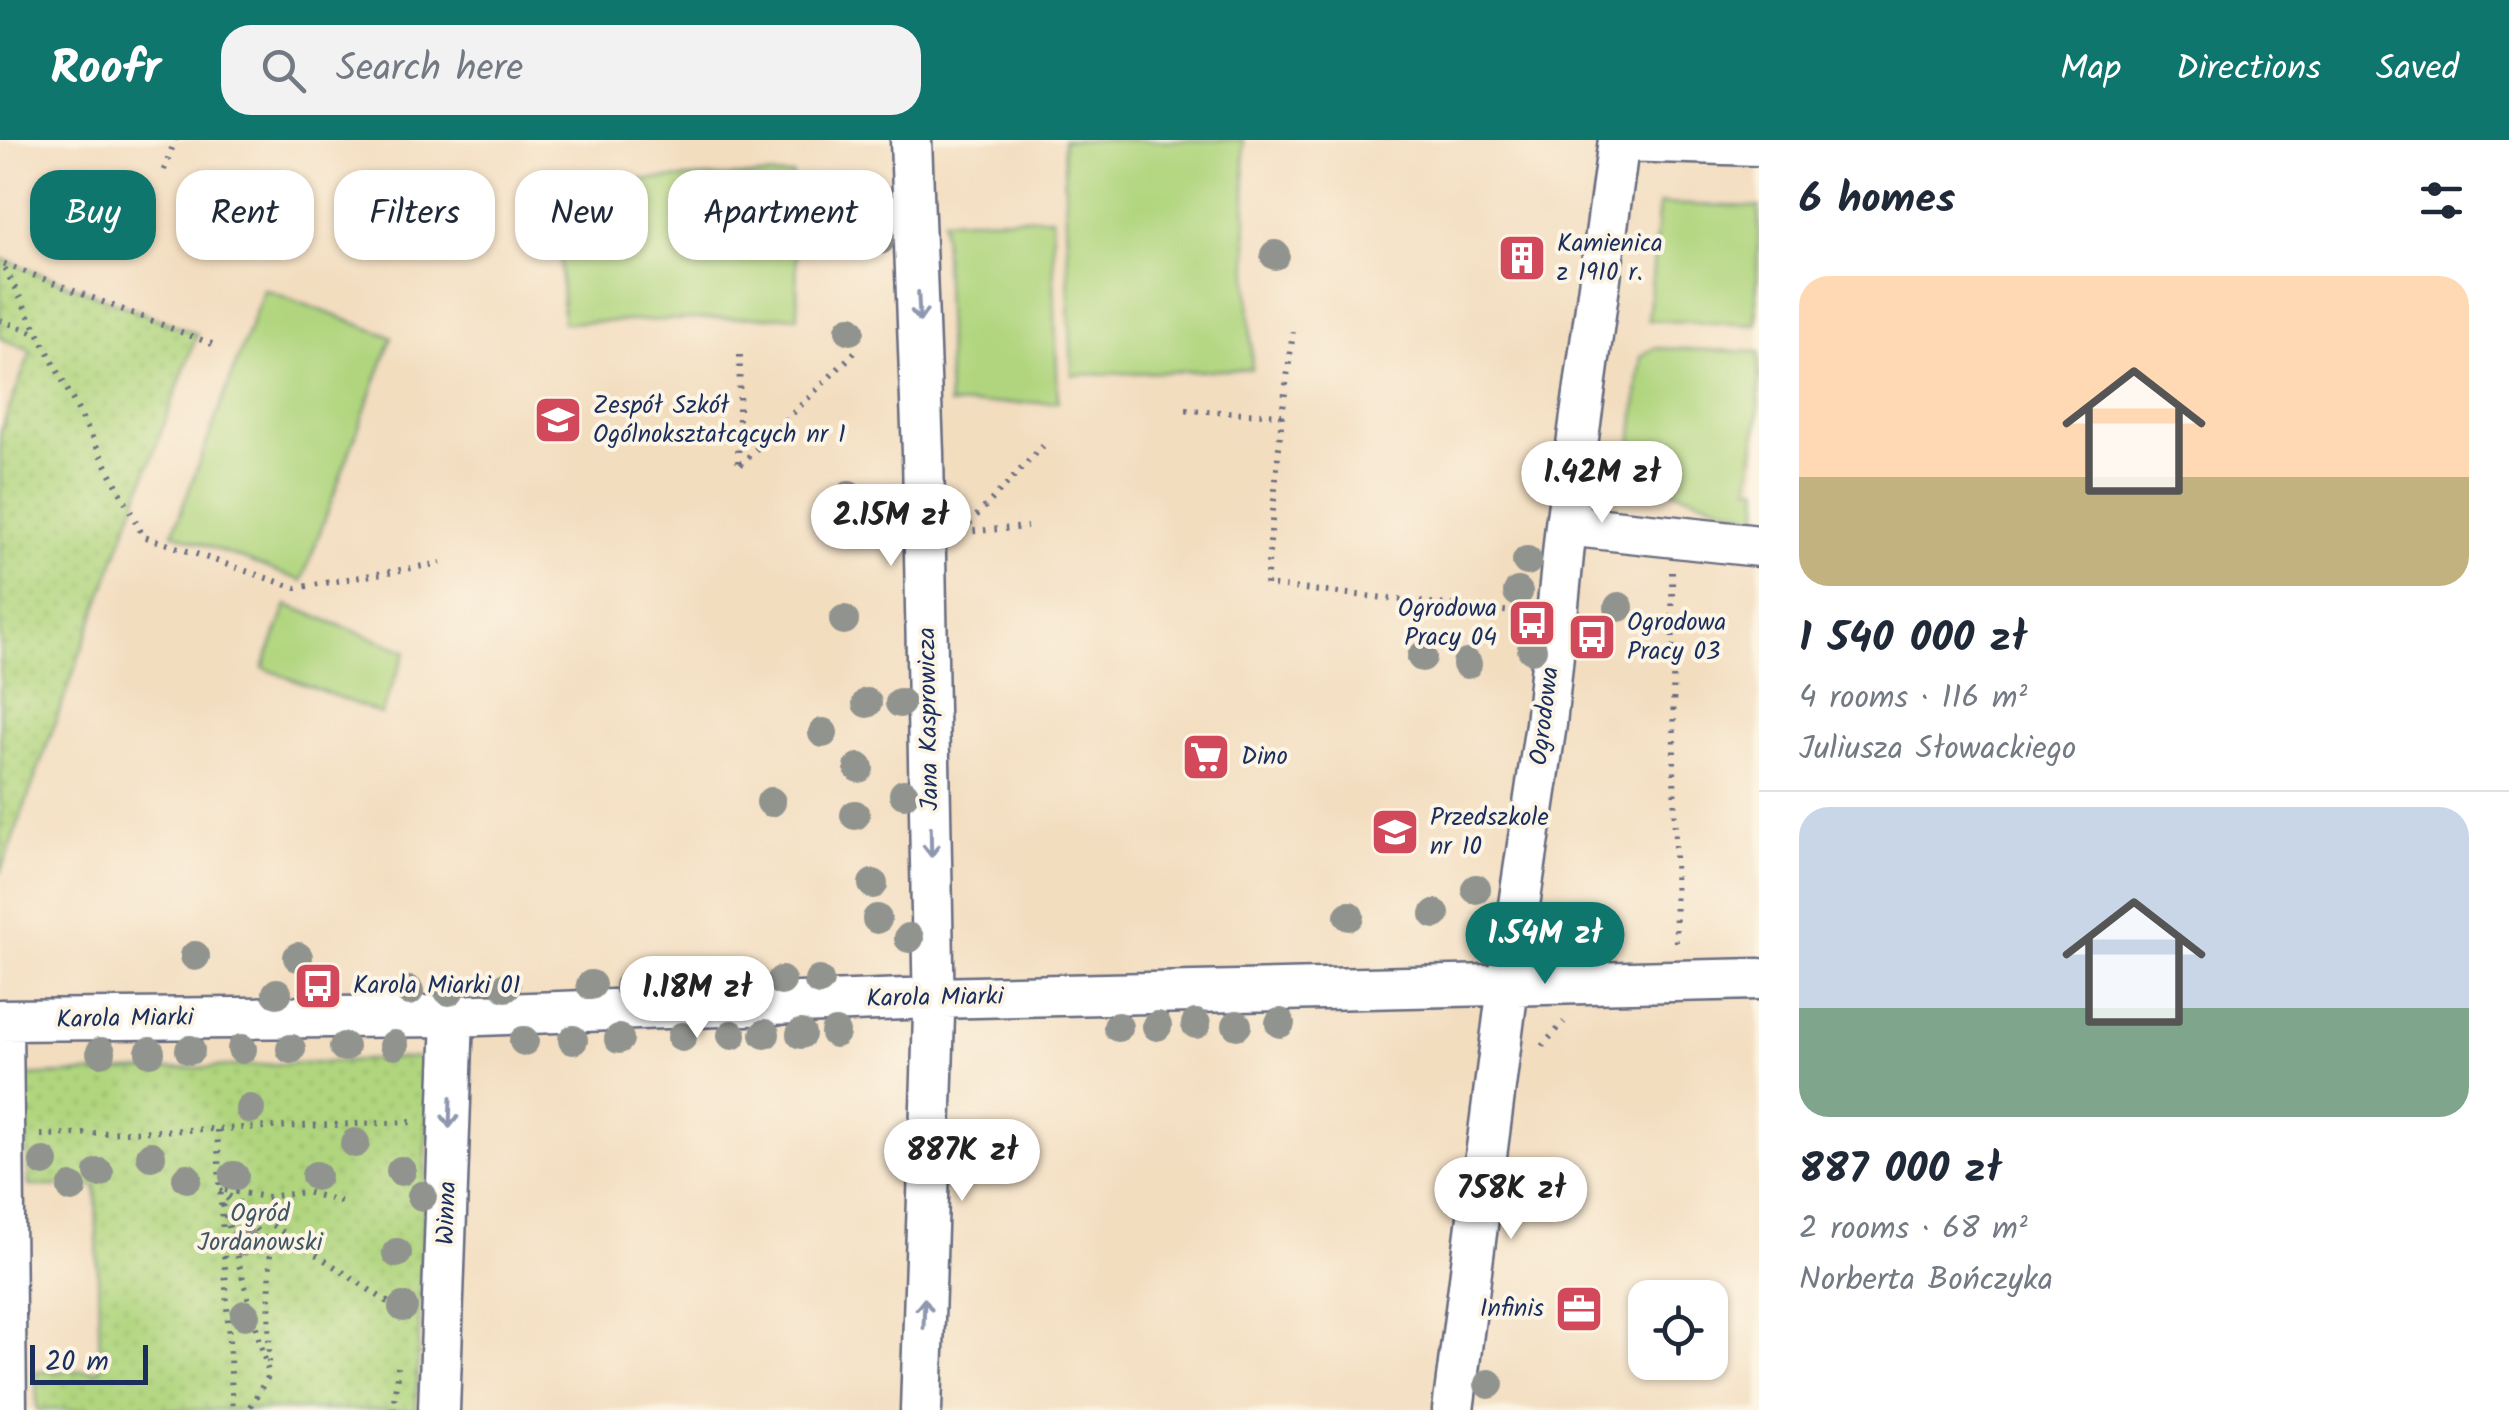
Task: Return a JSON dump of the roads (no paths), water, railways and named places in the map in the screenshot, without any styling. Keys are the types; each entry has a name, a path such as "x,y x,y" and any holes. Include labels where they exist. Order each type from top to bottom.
{"street":[{"name":"Jana Kasprowicza","path":"910,140 922,382 933,998 921,1410"},
{"path":"1619,141 1759,145"},
{"name":"Ogrodowa","path":"1453,1410 1546,724 1566,525 1619,141"},
{"path":"1566,525 1759,546"},
{"name":"Karola Miarki","path":"1,1021 453,1016 933,998 1759,979"},
{"name":"Winna","path":"439,1410 453,1016"},
{"path":"1,1021 6,1410"}],"place":[{"name":"Kamienica z 1910 r.","path":"1522,258"},
{"name":"Zespół Szkół Ogólnokształcących nr 1","path":"558,420"},
{"name":"Ogrodowa Pracy 04","path":"1532,623"},
{"name":"Ogrodowa Pracy 03","path":"1592,637"},
{"name":"Dino","path":"1206,757"},
{"name":"Przedszkole nr 10","path":"1395,832"},
{"name":"Karola Miarki 01","path":"318,986"},
{"name":"Infinis","path":"1579,1309"}],"park label":[{"name":"Ogród Jordanowski","path":"260,1228"}]}
